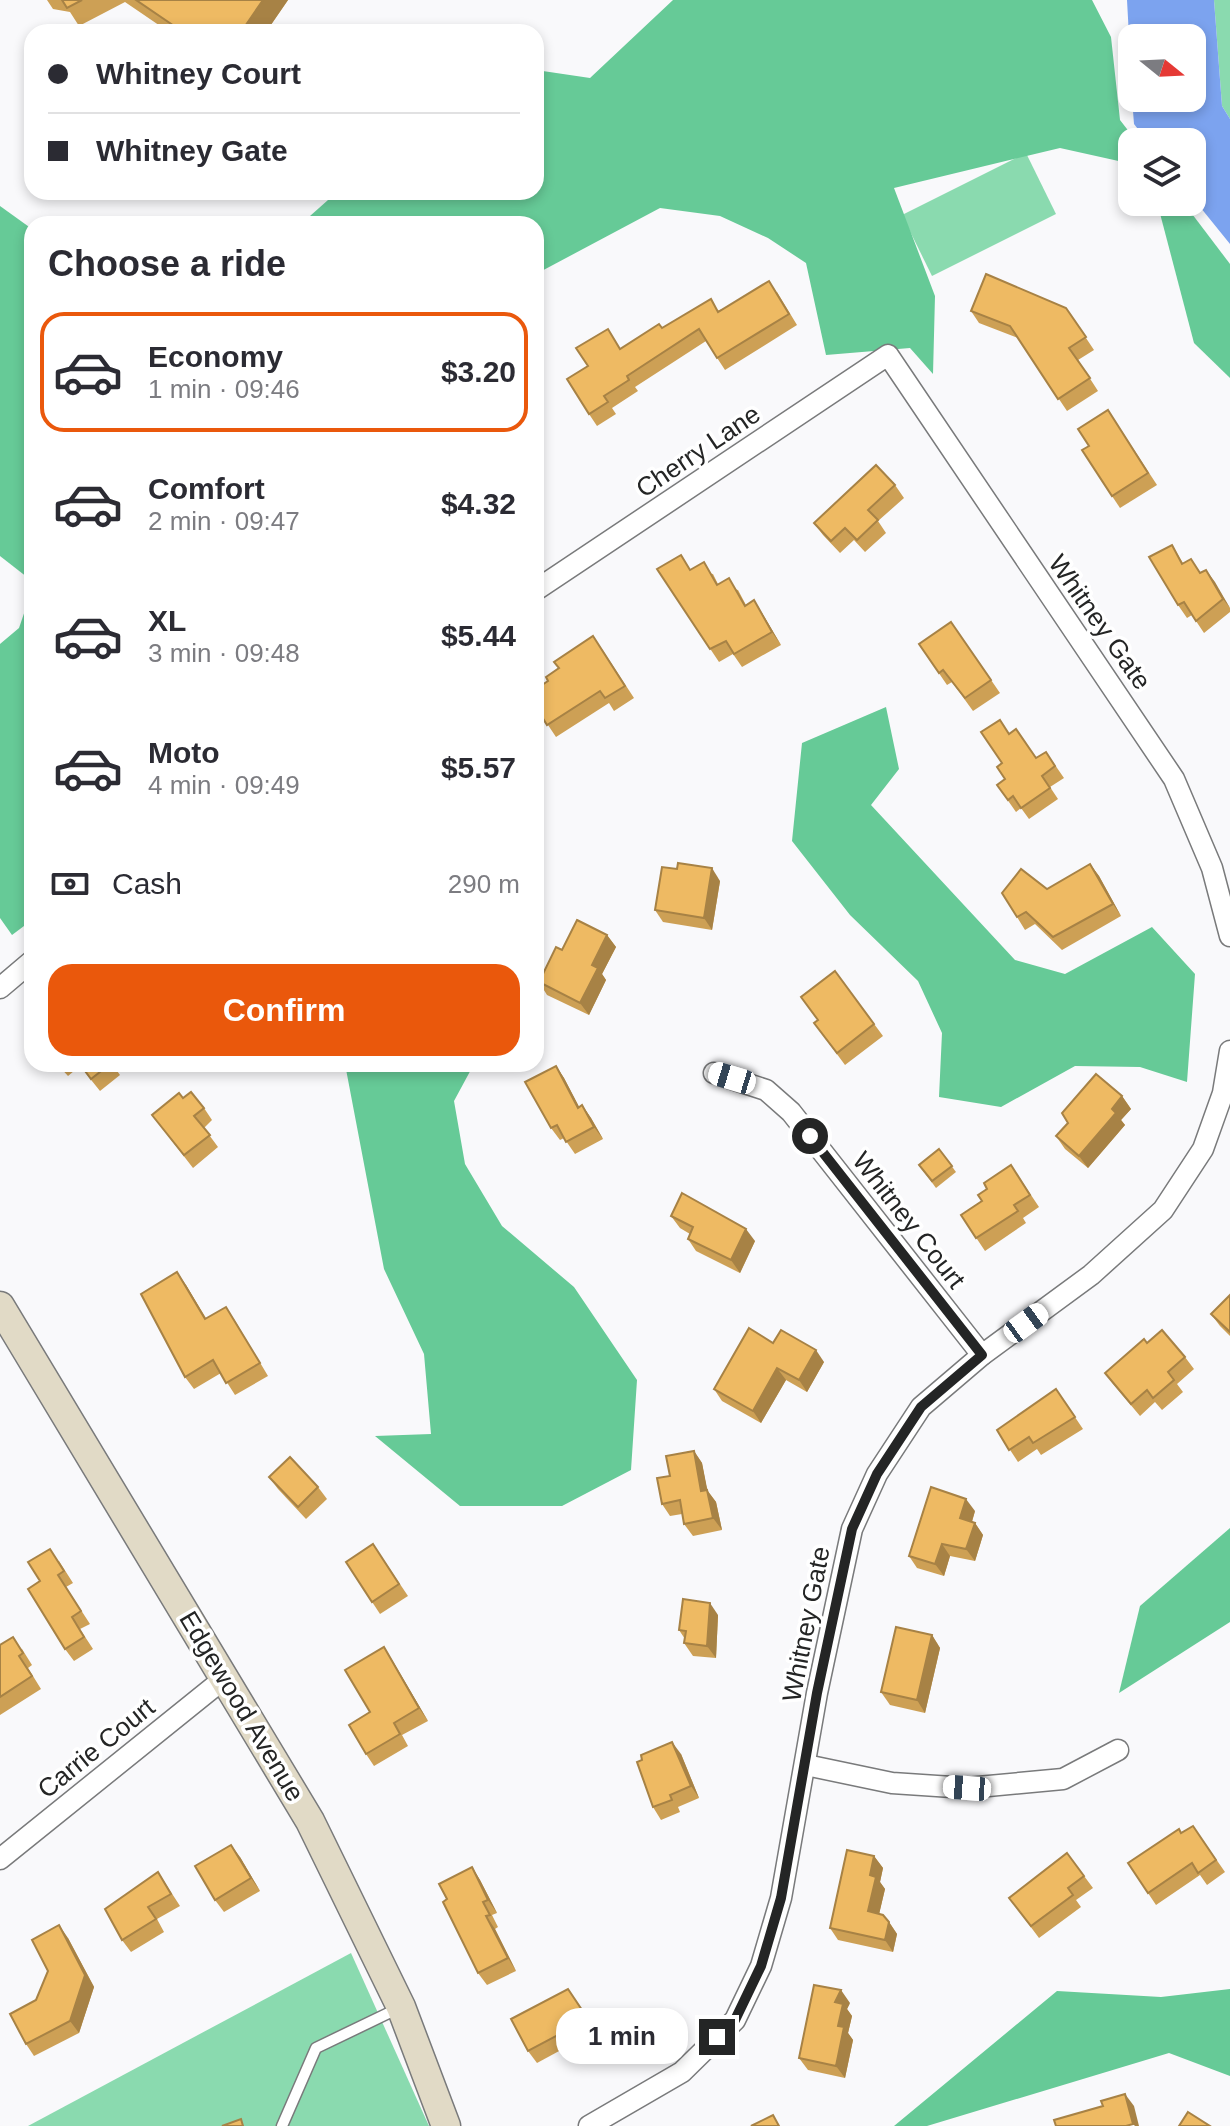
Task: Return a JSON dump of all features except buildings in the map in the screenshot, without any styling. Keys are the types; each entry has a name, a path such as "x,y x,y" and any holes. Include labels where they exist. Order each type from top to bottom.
{"main road":[{"name":"Edgewood Avenue","path":"0,1306 310,1821 401,2007 446,2126"}],"street":[{"name":"Cherry Lane","path":"544,585 888,355"},
{"name":"Whitney Gate","path":"888,355 1174,779 1212,868 1230,936"},
{"path":"0,988 24,968"},
{"name":"Whitney Gate","path":"589,2126 682,2072 735,2020 761,1966 781,1898 817,1693 852,1529 877,1474 921,1407 982,1355 1091,1275 1163,1210 1203,1149 1223,1093 1230,1051"},
{"name":"Whitney Court","path":"714,1073 766,1090 791,1112 982,1355"},
{"name":"Carrie Court","path":"0,1859 226,1677"},
{"path":"806,1765 892,1783 967,1788 1063,1779 1118,1750"}],"lane":[{"path":"282,2126 316,2048 401,2007"}],"green space":[{"path":"673,0 1092,0 1111,37 1118,112 1126,128 1118,128 1118,161 1060,148 894,188 935,296 933,374 910,348 826,355 806,263 768,238 720,216 660,208 544,270 544,216 310,216 328,200 544,200 544,71 590,78"},
{"path":"1214,0 1230,0 1230,119 1222,106"},
{"path":"1026,153 1056,214 932,276 902,215"},
{"path":"0,206 24,223 24,575 0,556"},
{"path":"1161,216 1194,216 1230,264 1230,378 1194,343"},
{"path":"24,613 24,926 12,935 0,918 0,644 19,628"},
{"path":"886,707 899,769 871,805 1015,960 1065,974 1152,927 1195,974 1187,1082 1140,1067 1075,1066 1001,1107 939,1097 942,1033 918,981 850,915 792,841 802,743"},
{"path":"347,1072 470,1072 454,1101 465,1164 502,1226 574,1287 637,1380 631,1470 562,1506 460,1506 375,1436 431,1434 424,1354 384,1269"},
{"path":"1230,1528 1230,1622 1119,1693 1140,1606"},
{"path":"351,1953 429,2126 28,2126"},
{"path":"1230,1989 1230,2076 1169,2053 927,2126 894,2126 1057,1991 1161,1997"}],"water":[{"path":"1127,0 1214,0 1222,106 1230,119 1230,244 1206,214 1206,128 1137,128 1134,124 1133,112 1206,112 1206,24 1128,24"}],"route":[{"path":"717,2037 735,2020 761,1966 781,1898 817,1693 852,1529 877,1474 921,1407 982,1355 810,1136"}]}
